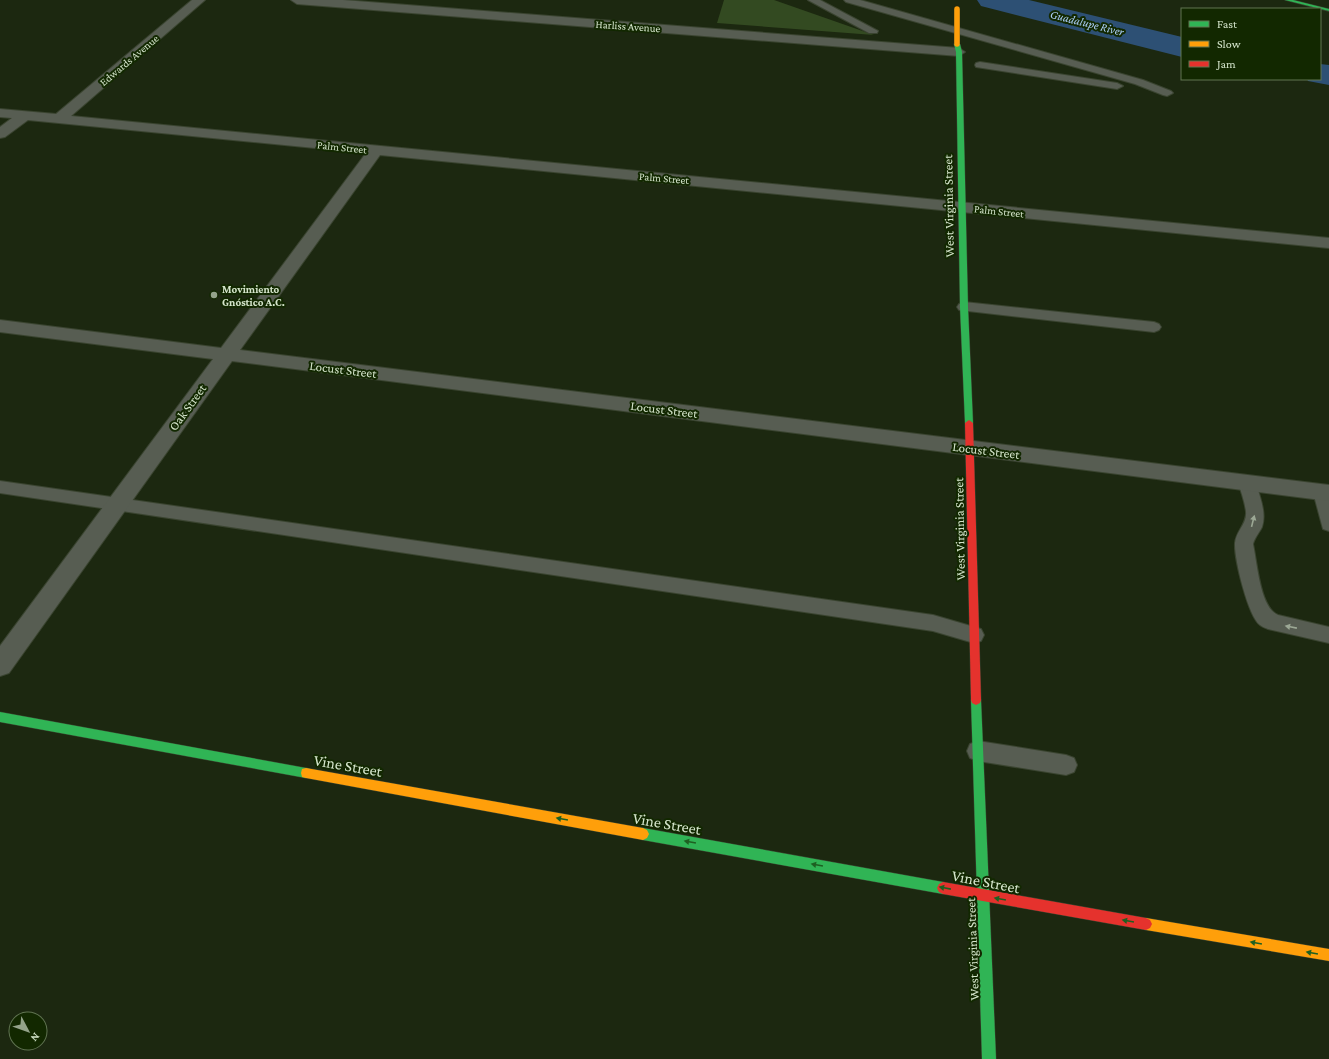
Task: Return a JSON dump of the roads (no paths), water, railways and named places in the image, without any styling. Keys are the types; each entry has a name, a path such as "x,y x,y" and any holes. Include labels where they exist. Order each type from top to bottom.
{"main road":[{"path":"1287,0 1321,8"},
{"path":"1305,0 1329,5"},
{"name":"West Virginia Street","path":"960,3 958,48 961,207 989,1059"},
{"name":"Vine Street","path":"0,717 984,896 1329,956"}],"street":[{"name":"Edwards Avenue","path":"59,120 199,0"},
{"name":"Harliss Avenue","path":"297,0 958,48"},
{"name":"Palm Street","path":"0,113 375,151 1329,243"},
{"path":"0,134 24,116"},
{"name":"Oak Street","path":"0,665 375,151"},
{"name":"Locust Street","path":"0,326 1325,492"}],"lane":[{"path":"813,0 873,31"},
{"path":"849,0 1131,80 1167,93 1131,89 980,65"},
{"path":"964,307 1154,327"},
{"path":"1247,482 1255,513 1253,526 1246,534 1244,544 1253,592 1261,612 1266,619 1275,623 1329,635"},
{"path":"0,487 167,510 933,623 974,635"},
{"path":"1325,492 1329,524"},
{"path":"978,751 1066,765"}],"waterway":[{"name":"Guadalupe River","path":"992,0 1181,47"},
{"name":"Guadalupe River","path":"1321,74 1329,75"}],"place":[{"name":"Movimiento Gnóstico A.C.","path":"214,295"}]}
